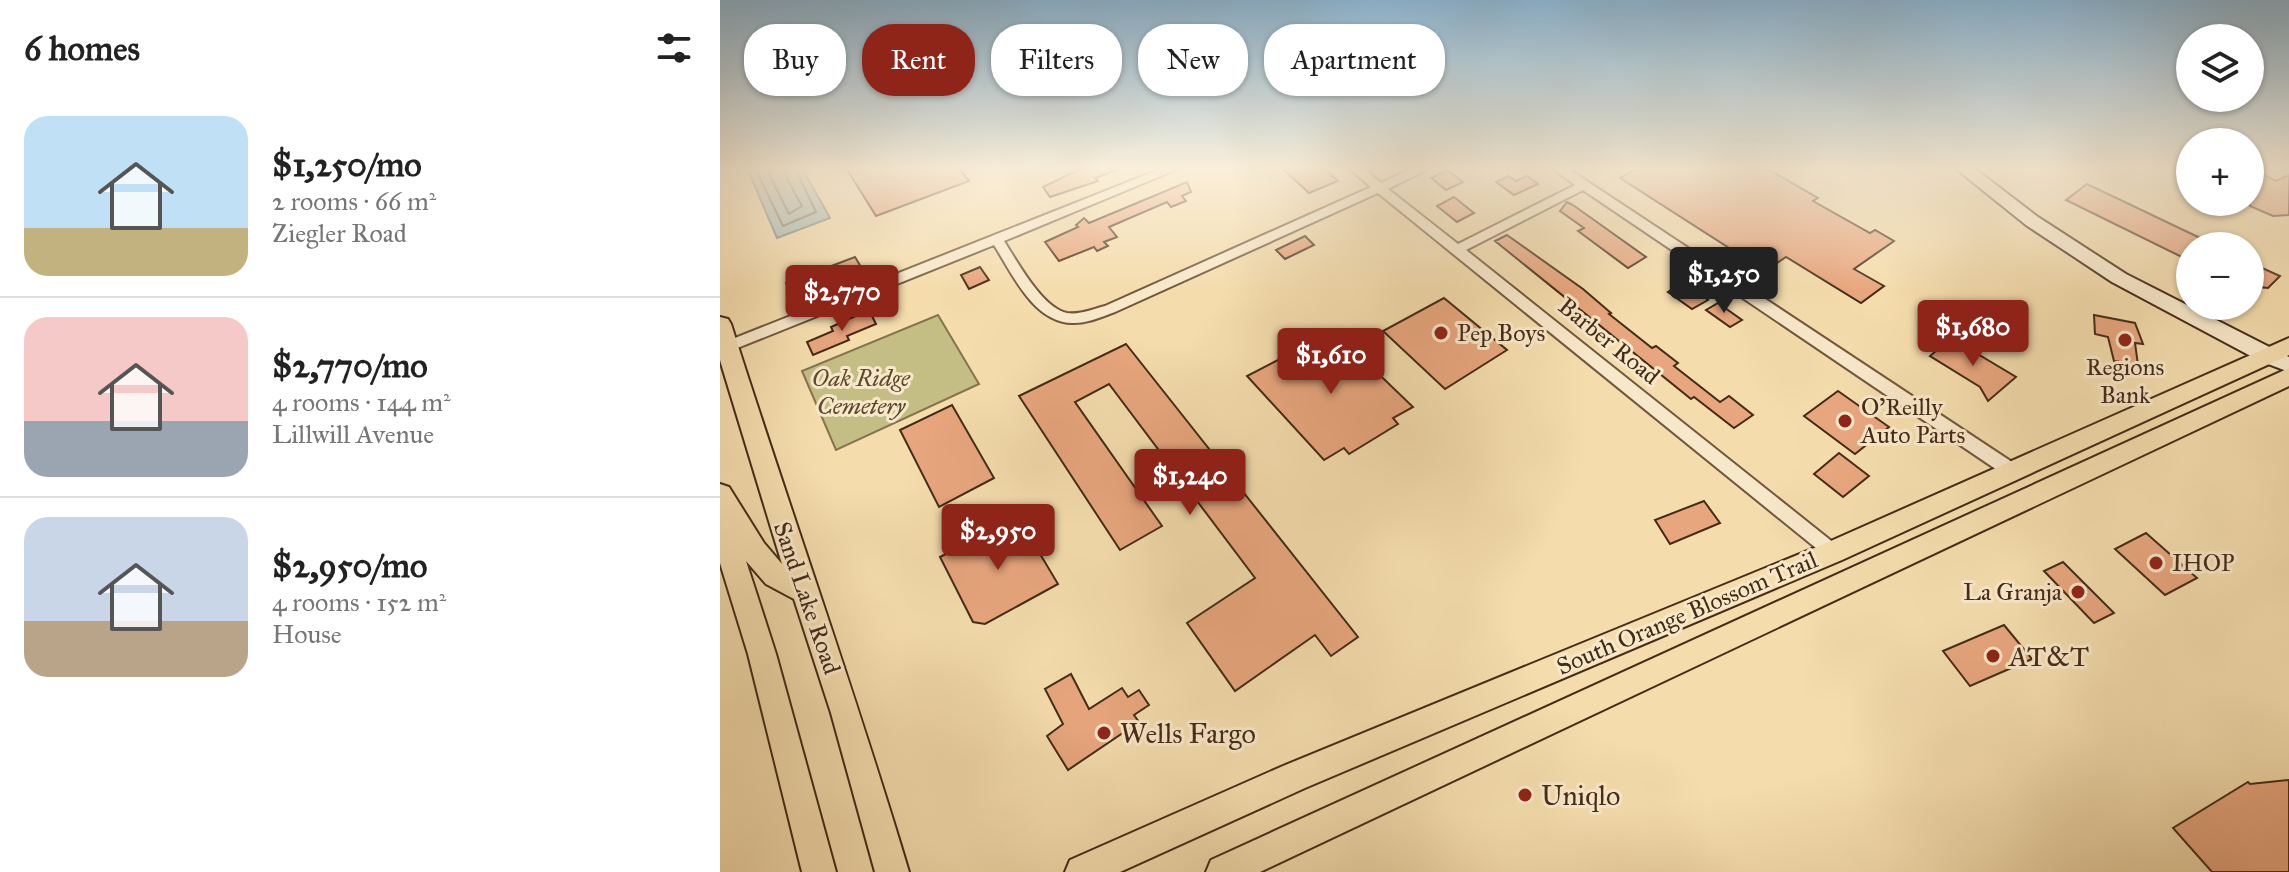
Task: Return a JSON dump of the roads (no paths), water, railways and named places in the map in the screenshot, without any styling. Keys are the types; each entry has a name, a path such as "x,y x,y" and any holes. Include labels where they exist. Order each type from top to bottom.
{"main road":[{"name":"Sand Lake Road","path":"722,340 846,713 892,872"},
{"name":"South Orange Blossom Trail","path":"1082,872 1294,777 1833,552 2284,354"},
{"name":"South Orange Blossom Trail","path":"1223,872 2289,376"},
{"path":"720,494 767,570 784,585 804,591"},
{"path":"720,520 762,654 819,872"},
{"path":"1857,577 1859,550 1870,535"},
{"path":"1822,594 1834,579 1837,563 1833,552"}],"street":[{"path":"722,340 1072,209"},
{"path":"996,239 1045,308 1068,319 1110,309 1333,209"},
{"name":"Barber Road","path":"1405,209 1833,552"},
{"path":"1456,250 1537,209"},
{"path":"1619,209 2012,471"},
{"path":"2016,209 2119,278 2284,354"},
{"path":"2076,247 2130,269 2176,293"},
{"path":"2226,320 2284,354"}],"water":[{"path":"764,209 825,209 830,218 777,238"}],"place":[{"name":"Pep Boys","path":"1441,333"},
{"name":"Regions Bank","path":"2125,340"},
{"name":"O'Reilly Auto Parts","path":"1845,421"},
{"name":"IHOP","path":"2156,563"},
{"name":"La Granja","path":"2078,592"},
{"name":"AT&T","path":"1993,656"},
{"name":"Wells Fargo","path":"1104,733"},
{"name":"Uniqlo","path":"1525,795"}],"park label":[{"name":"Oak Ridge Cemetery","path":"861,392"}]}
